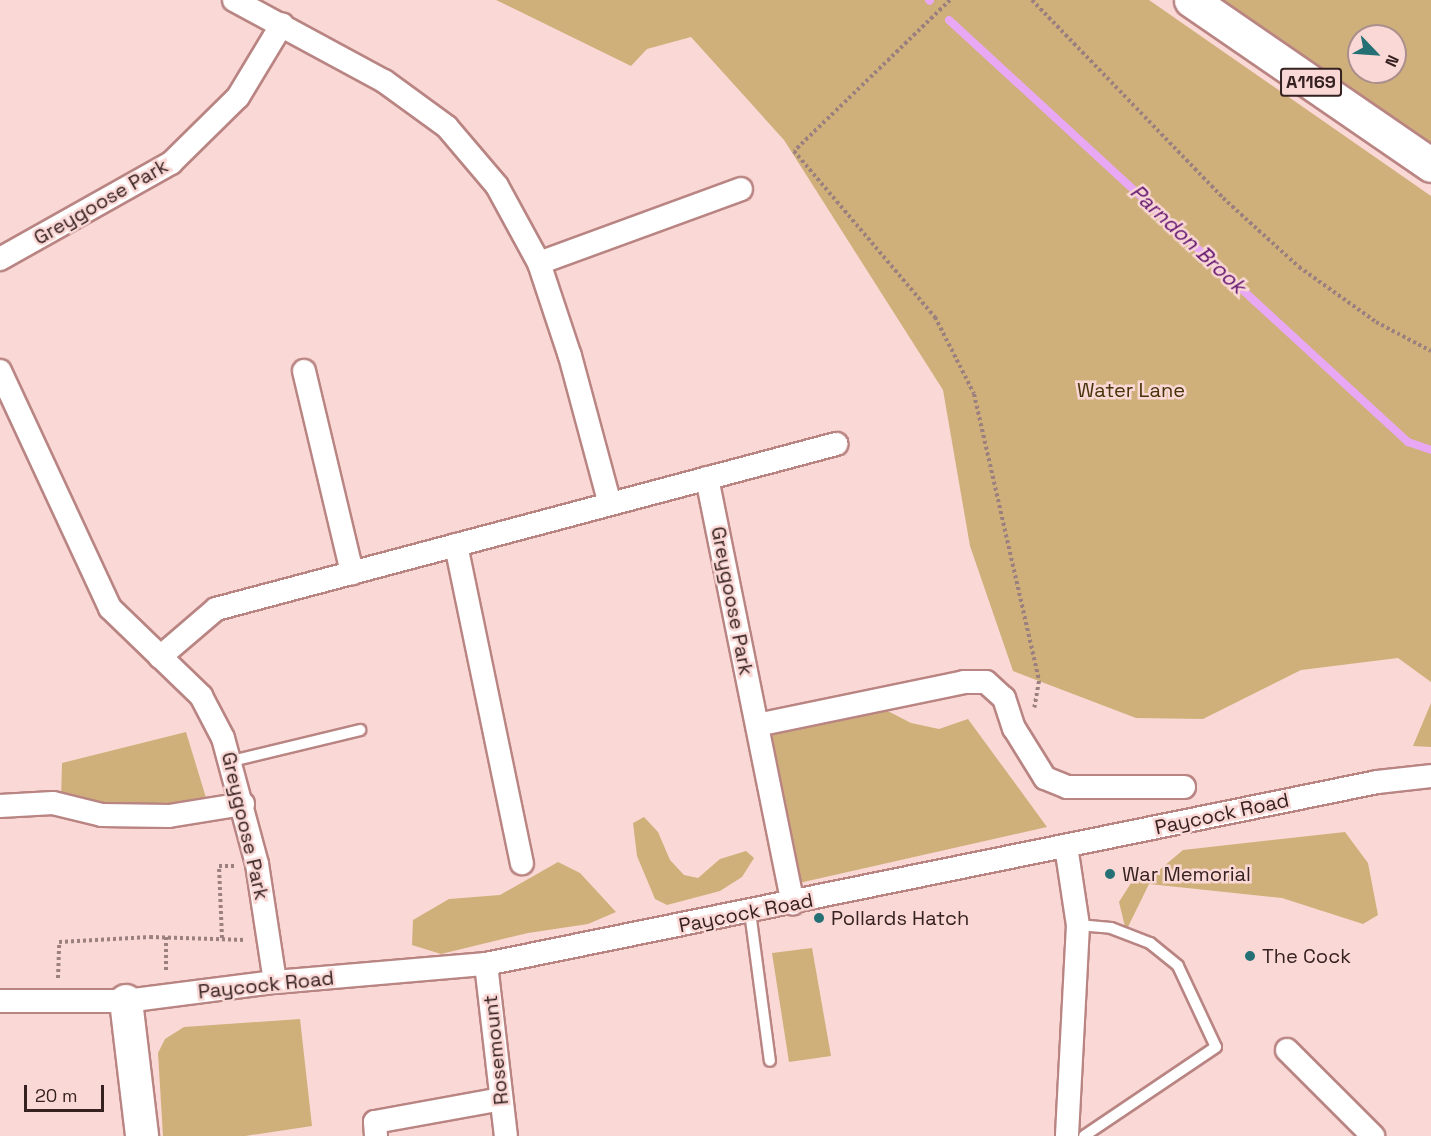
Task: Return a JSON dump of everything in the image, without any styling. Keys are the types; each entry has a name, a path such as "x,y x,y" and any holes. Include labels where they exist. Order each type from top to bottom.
{"main road":[{"name":"A1169","path":"1191,0 1431,165"}],"street":[{"path":"234,0 384,81 447,127 497,186 538,263 570,356 610,504"},
{"name":"Greygoose Park","path":"0,259 171,163 238,97 282,24"},
{"path":"538,263 741,189"},
{"name":"Greygoose Park","path":"0,371 110,608 201,696 232,761 243,804 275,982"},
{"path":"304,371 352,573"},
{"path":"160,657 216,609 836,444"},
{"name":"Greygoose Park","path":"707,478 793,903"},
{"path":"456,545 522,863"},
{"path":"756,724 964,682 987,682 1004,698 1014,728 1046,778 1067,786 1184,787"},
{"name":"Paycock Road","path":"0,1002 126,1001 275,982 486,964 750,912 1377,782 1431,776"},
{"path":"0,806 53,803 102,815 168,816 243,804"},
{"path":"1066,846 1078,926 1067,1136"},
{"name":"Rosemount","path":"486,964 506,1136"},
{"path":"126,1001 142,1136"},
{"path":"1287,1050 1373,1136"},
{"path":"376,1136 375,1122 501,1099"}],"lane":[{"path":"232,761 360,730"},
{"path":"750,912 770,1061"},
{"path":"1078,926 1110,928 1150,943 1178,966 1216,1047 1084,1136"}],"path":[{"path":"950,0 794,151 935,317 974,394 1039,681 1026,748"},
{"path":"1032,0 1223,198 1299,267 1376,322 1431,351"},
{"path":"219,866 222,938"},
{"path":"166,937 166,972"},
{"path":"58,1001 58,942 166,937 253,941"}],"green space":[{"name":"Water Lane","path":"496,0 1149,0 1431,196 1431,682 1398,658 1301,670 1203,719 1136,718 1013,671 970,546 943,390 784,140 691,37 647,49 631,66"},
{"path":"1201,0 1431,0 1431,150"},
{"path":"1431,703 1431,747 1413,746"},
{"path":"882,708 911,723 939,729 968,719 1047,827 799,883 772,734"},
{"path":"186,732 207,801 102,815 61,800 62,763"},
{"path":"644,817 658,832 670,860 684,875 698,878 720,859 746,851 754,858 742,877 720,891 667,905 655,899 637,856 633,823"},
{"path":"1345,832 1368,863 1378,915 1363,924 1282,898 1149,884 1126,931 1119,902 1131,883 1151,877 1183,850"},
{"path":"558,862 580,873 616,912 588,924 528,933 441,954 412,945 413,920 449,899 500,895"},
{"path":"812,948 831,1056 789,1062 772,953"},
{"path":"300,1019 312,1126 245,1136 163,1136 158,1053 165,1039 184,1027"}],"waterway":[{"name":"Parndon Brook","path":"949,20 1408,442 1431,450"}],"place":[{"name":"War Memorial","path":"1110,874"},
{"name":"Pollards Hatch","path":"819,918"},
{"name":"The Cock","path":"1250,956"}]}
